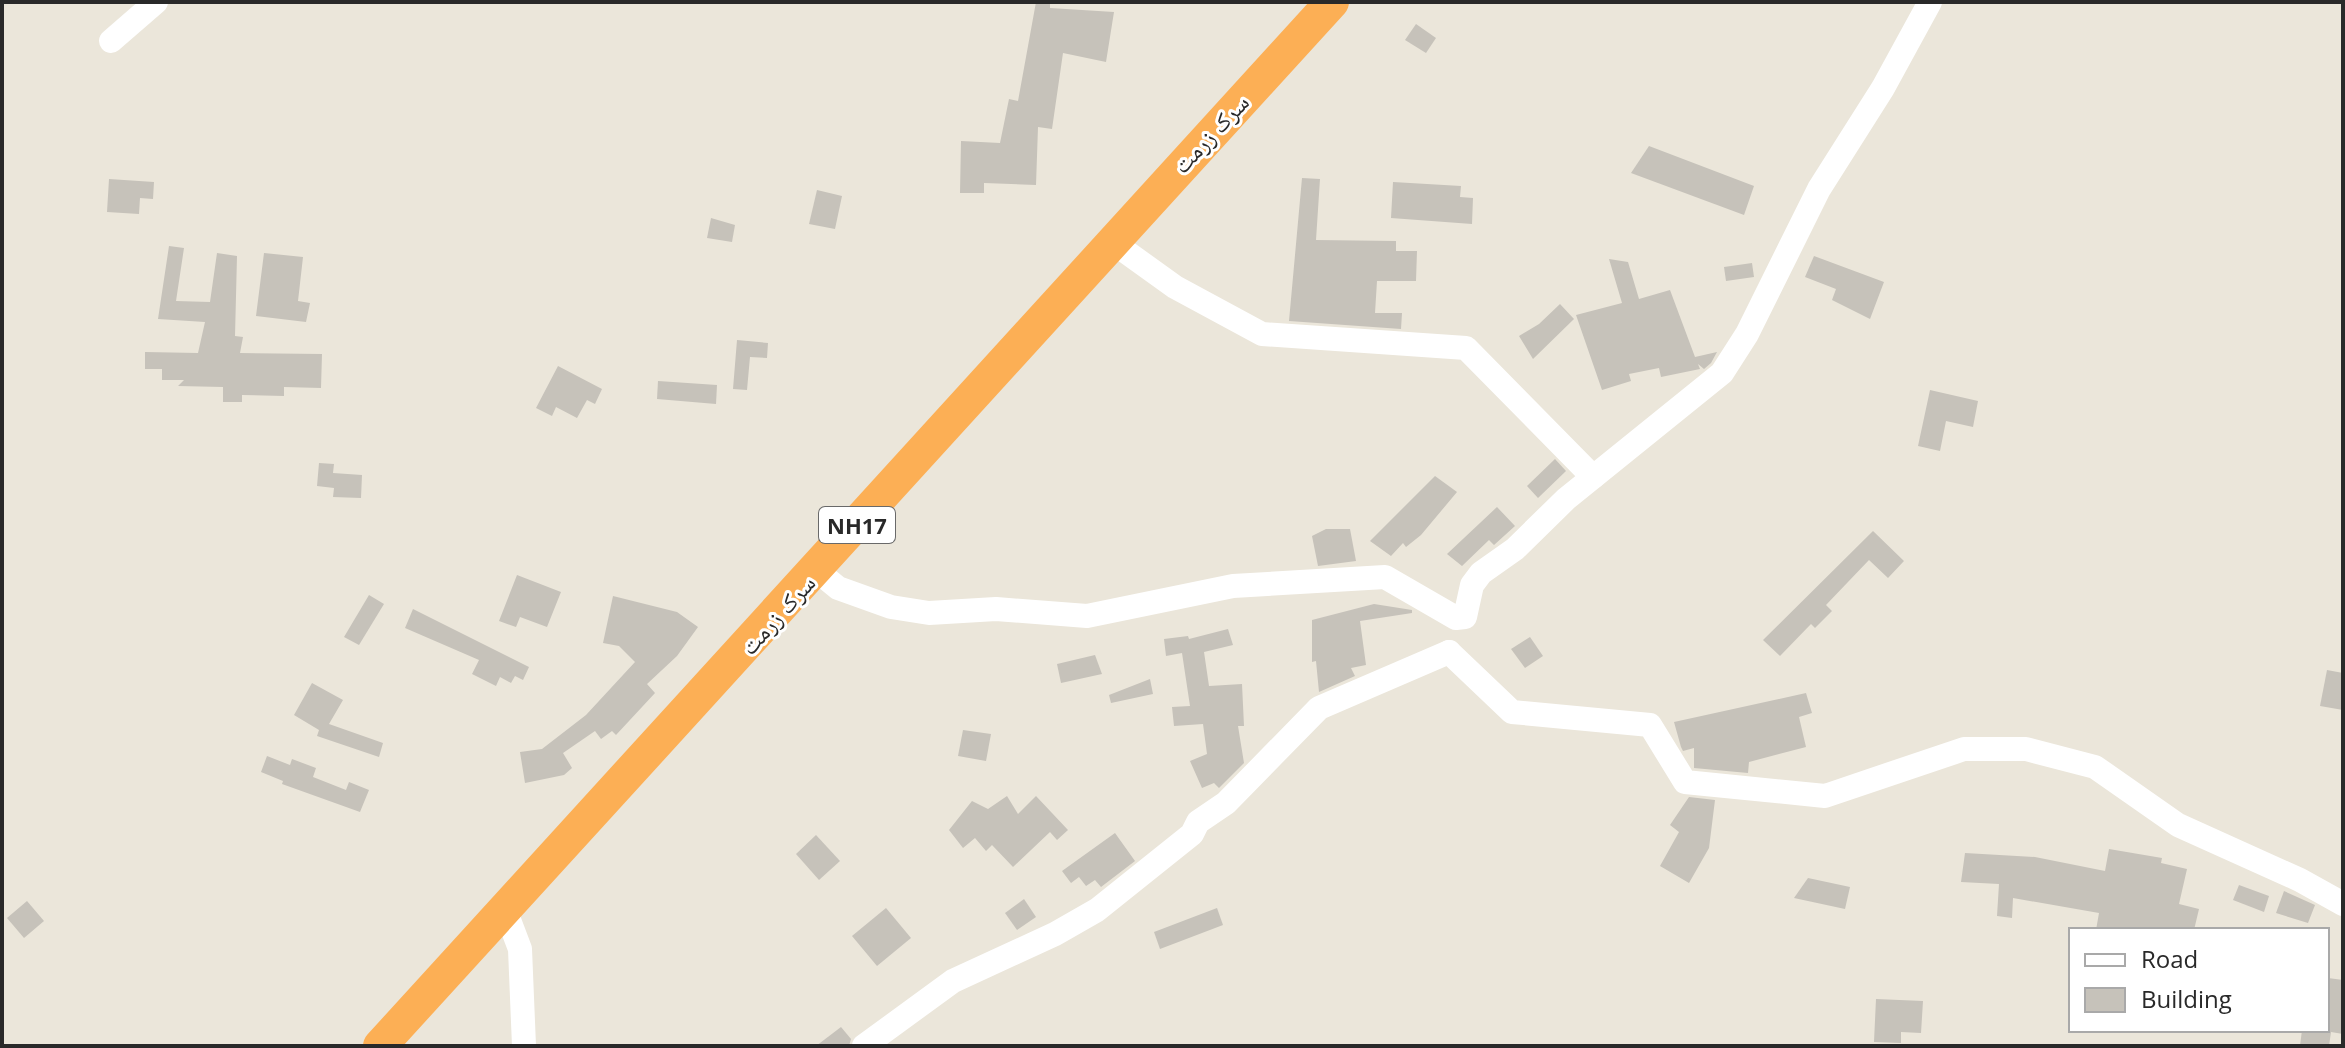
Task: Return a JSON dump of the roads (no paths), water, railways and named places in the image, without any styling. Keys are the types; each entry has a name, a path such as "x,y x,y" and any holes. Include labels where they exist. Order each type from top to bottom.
{"highway":[{"name":"سرک زرمت","path":"380,1046 506,912 1111,241 1332,2"}],"street":[{"path":"111,41 156,2"},
{"path":"816,570 838,588 891,607 929,613 996,609 1087,616 1233,586 1385,577 1456,618 1465,617 1472,585 1481,573 1515,549 1593,477 1722,373 1747,334 1819,189 1883,88 1930,2"},
{"path":"1111,241 1175,287 1262,334 1466,348 1593,477"},
{"path":"1449,652 1456,618"},
{"path":"1449,652 1512,712 1650,725 1685,782 1825,796 1964,749 2026,749 2095,767 2178,825 2300,880 2343,904"},
{"path":"864,1046 953,981 1055,934 1097,910 1192,834 1198,822 1226,803 1319,708 1449,652"},
{"path":"506,912 520,949 524,1046"}]}
